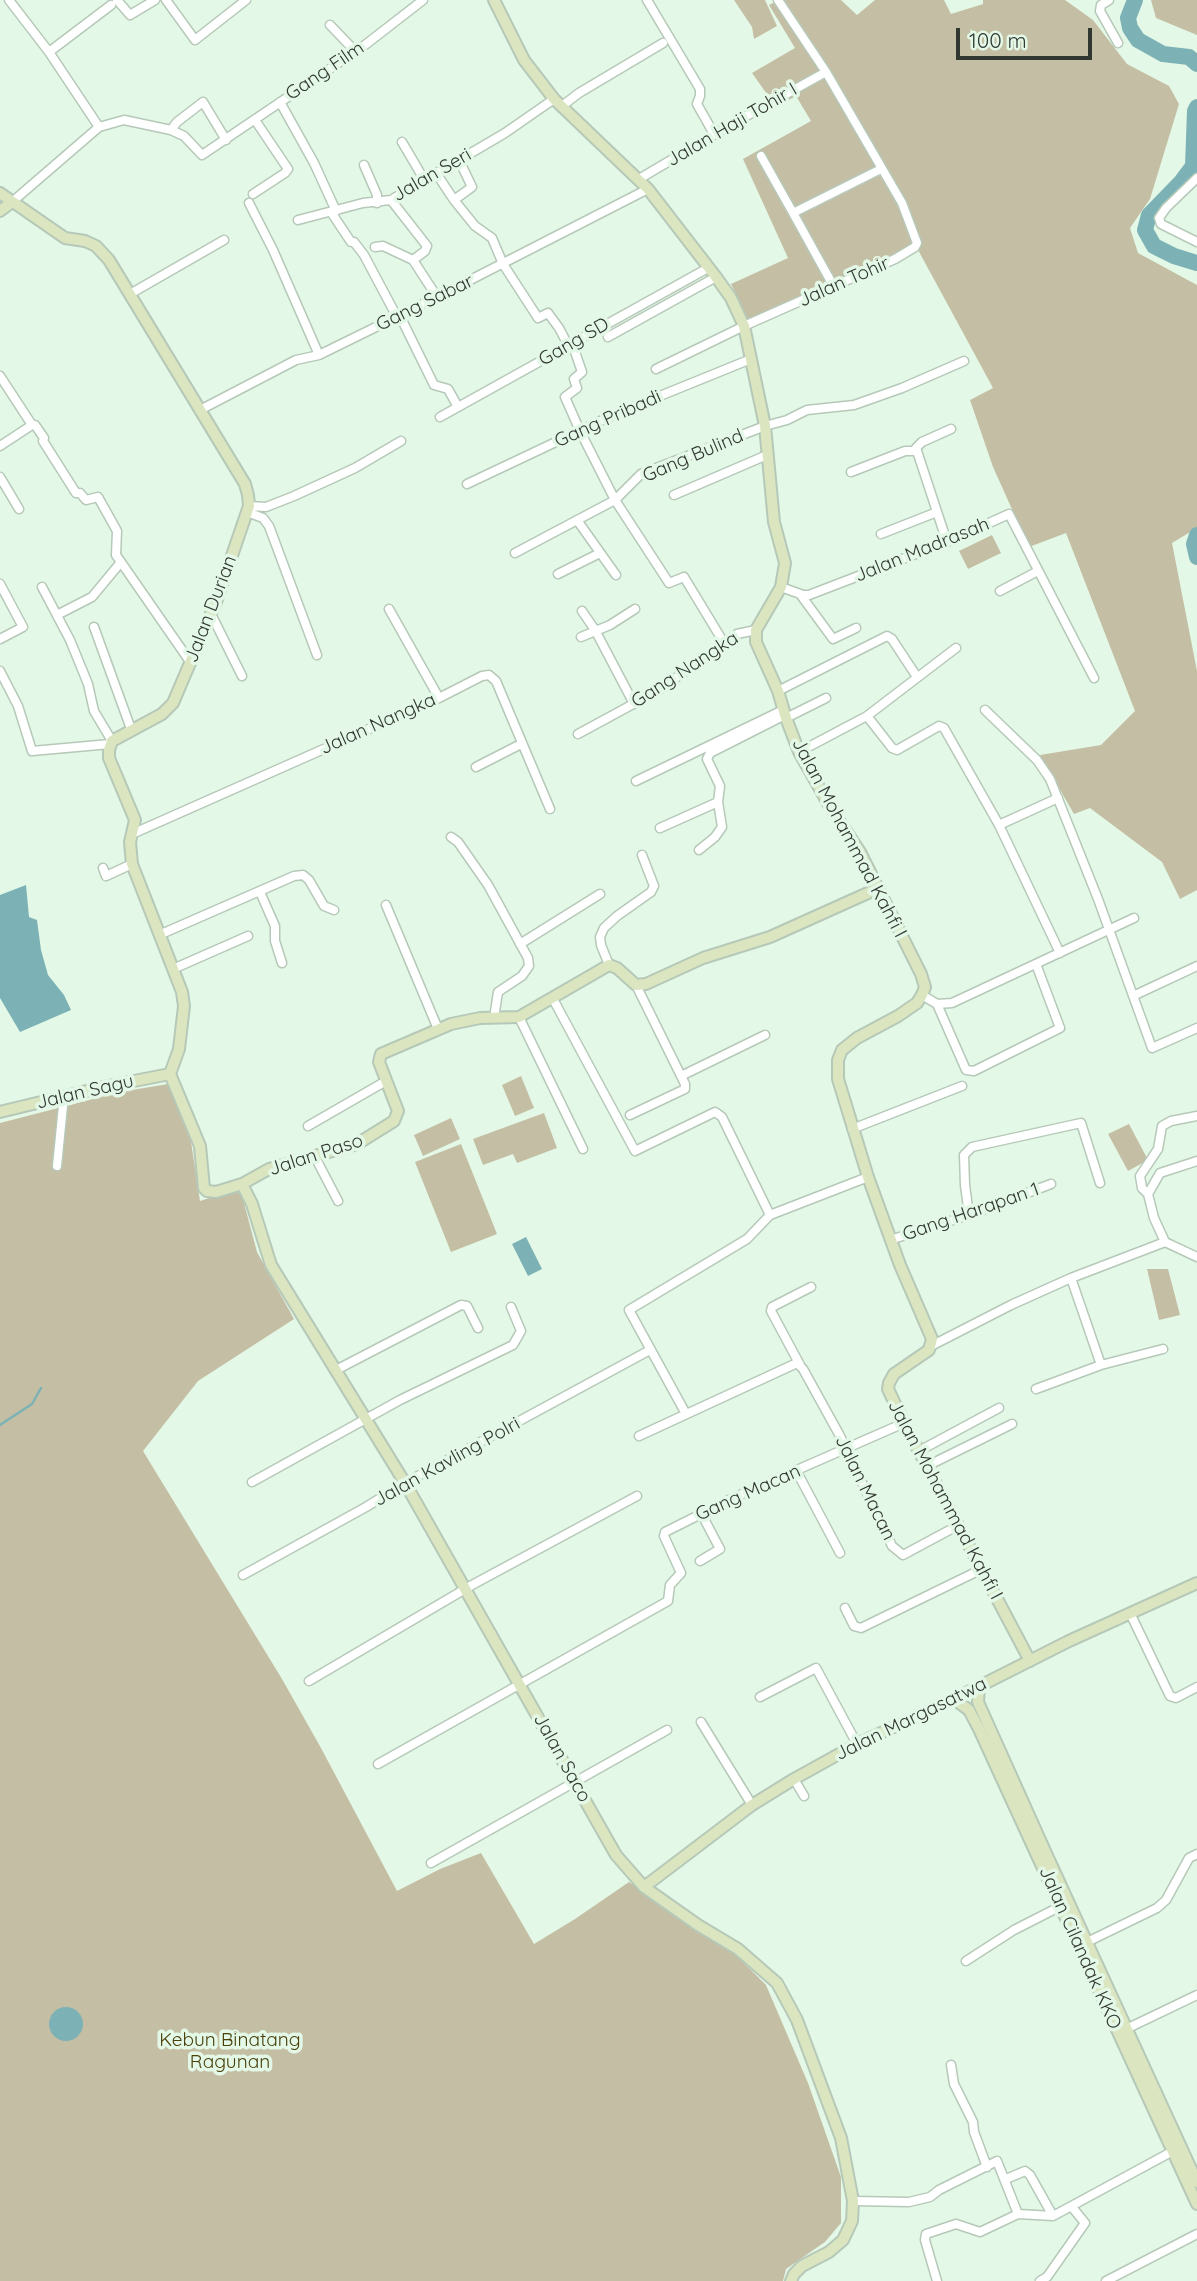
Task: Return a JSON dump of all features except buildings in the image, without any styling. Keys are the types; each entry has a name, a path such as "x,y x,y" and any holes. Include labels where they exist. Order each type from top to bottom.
{"main road":[{"path":"494,0 524,60 558,102 639,179 712,272 730,298 744,326 765,426 774,522 785,563 781,587 756,630"},
{"path":"0,193 65,238 96,246 109,260 245,484 248,509"},
{"path":"0,211 12,202"},
{"name":"Jalan Durian","path":"111,743 168,709 211,614 248,509"},
{"name":"Jalan Mohammad Kahfi I","path":"756,630 756,642 778,691 799,752 879,888 921,974 925,986 922,995"},
{"path":"111,743 109,758 135,820 129,854 182,992 184,1006 178,1049 170,1074"},
{"path":"609,965 617,968 636,985 651,983 703,958 770,937 879,888"},
{"name":"Jalan Paso","path":"170,1074 200,1146 204,1188 211,1192 242,1184 269,1169 357,1144 394,1121 398,1111 379,1062 381,1054 466,1020 519,1017 609,965"},
{"path":"922,995 917,1003 857,1038 842,1050 838,1060 838,1079 868,1177 890,1240 932,1339 931,1346"},
{"name":"Jalan Sagu","path":"0,1112 170,1074"},
{"name":"Jalan Saco","path":"242,1184 271,1265 405,1483 617,1855 644,1887 738,1949 777,1983 797,2020 841,2138 853,2201 852,2221 843,2240 829,2252 802,2266 791,2281"},
{"name":"Jalan Mohammad Kahfi I","path":"931,1346 926,1353 894,1374 889,1383 890,1396 1030,1661"},
{"name":"Jalan Margasatwa","path":"644,1887 752,1805 857,1744 1197,1583"},
{"name":"Jalan Cilandak KKO","path":"979,1686 978,1702 1045,1851 1083,1944 1197,2182"},
{"name":"Jalan Cilandak KKO","path":"954,1699 969,1710 1061,1906 1083,1944"},
{"name":"Jalan Cilandak KKO","path":"1123,2031 1197,2204"}],"street":[{"path":"9,0 49,52 99,127"},
{"path":"49,52 114,3 130,15 155,0"},
{"path":"166,0 195,40 246,0"},
{"name":"Gang Film","path":"171,130 184,136 202,155 355,51 423,0"},
{"path":"647,0 700,89 697,104 714,134"},
{"path":"778,0 826,72 881,169 793,213"},
{"path":"1108,0 1101,5 1100,11 1118,43"},
{"path":"330,25 355,51"},
{"name":"Jalan Seri","path":"298,220 363,203 391,200 663,43"},
{"name":"Jalan Haji Tohir I","path":"639,179 826,72"},
{"path":"700,89 708,84"},
{"path":"12,202 99,127 124,120 171,130 203,102 226,140"},
{"path":"279,102 314,163 333,211 351,242 365,255 434,385 448,388 458,407"},
{"path":"253,194 288,169 255,120"},
{"path":"402,142 425,181"},
{"path":"761,156 834,287"},
{"path":"454,200 472,187 459,160"},
{"path":"364,165 377,195 377,203"},
{"name":"Jalan Tohir","path":"656,369 915,247 916,239 902,203 881,169"},
{"path":"436,173 475,226 492,238 503,264 538,318 548,313 570,344 582,372 574,379 577,387 565,398 615,500 670,583 684,577 724,643"},
{"path":"1197,178 1159,218 1161,224 1197,242"},
{"name":"Gang Sabar","path":"200,410 296,360 319,355 648,190"},
{"path":"391,200 427,246 425,251 413,260"},
{"path":"249,203 273,250 319,355"},
{"path":"130,293 224,240"},
{"path":"375,247 383,246 413,260 437,297"},
{"path":"608,337 712,272"},
{"name":"Gang SD","path":"440,417 570,344 712,272"},
{"name":"Gang Pribadi","path":"467,484 632,406 751,359"},
{"name":"Gang Bulind","path":"515,553 615,500 641,474 787,420 807,410 854,405 964,361"},
{"path":"0,376 32,425 35,425 44,438 43,441 76,493 80,493 86,500 98,496 117,531 116,555 191,663"},
{"path":"0,446 32,425"},
{"path":"947,542 916,448 922,442 951,429"},
{"path":"248,509 266,507 294,496 401,442"},
{"path":"851,472 905,451 917,451"},
{"path":"674,495 767,455"},
{"path":"0,477 19,509"},
{"path":"248,509 263,518 269,526 317,655"},
{"path":"881,534 937,512"},
{"name":"Jalan Madrasah","path":"800,594 809,595 947,542 1009,514 1094,678"},
{"path":"577,520 615,575"},
{"path":"558,574 600,553"},
{"path":"57,615 92,597 121,562"},
{"path":"1000,591 1038,571"},
{"path":"0,584 23,626 0,639"},
{"path":"0,671 18,706 32,751 111,743 94,711 83,669 43,587"},
{"path":"781,587 800,594 833,639 856,628"},
{"path":"581,637 610,625 635,608"},
{"path":"388,609 439,698"},
{"path":"582,611 634,704"},
{"path":"211,614 242,676"},
{"path":"94,626 131,729"},
{"name":"Gang Nangka","path":"578,734 659,690 737,634 756,630"},
{"path":"778,691 887,636 892,639 917,677"},
{"path":"799,752 867,716 956,648"},
{"name":"Jalan Nangka","path":"132,834 489,675 494,678 550,809"},
{"path":"636,781 826,698"},
{"path":"985,710 1037,760 1058,798 1152,1048 1197,1028"},
{"path":"699,850 715,837 722,827 718,802 720,786 707,759 710,753 785,714"},
{"path":"867,716 892,748 897,750 939,726 944,727 999,825 1060,953"},
{"path":"477,767 521,744"},
{"path":"65,752 79,747"},
{"path":"999,825 1058,798"},
{"path":"660,828 718,802"},
{"path":"451,837 458,842 488,885 528,958 529,966 522,976 498,992 494,1018"},
{"path":"609,965 601,945 600,937 604,928 651,892 654,886 642,855"},
{"path":"103,868 106,876 132,864"},
{"path":"159,935 294,876 303,875 309,880 324,906 334,910"},
{"path":"260,892 275,926 275,942 282,963"},
{"path":"520,944 600,894"},
{"path":"386,905 438,1029"},
{"path":"937,1004 952,1003 1133,918"},
{"path":"173,969 248,936"},
{"path":"922,995 937,1004 967,1070 974,1072 1060,1028 1036,964"},
{"path":"1133,996 1197,966"},
{"path":"630,1115 685,1089 636,985"},
{"path":"553,999 635,1152 715,1112 722,1117 770,1215"},
{"path":"519,1017 583,1149"},
{"path":"681,1076 765,1035"},
{"path":"308,1126 386,1081"},
{"path":"852,1129 962,1086"},
{"path":"57,1166 64,1096"},
{"path":"1197,1116 1171,1121 1162,1126 1158,1149 1140,1176 1142,1188 1148,1194 1154,1218 1165,1242 1197,1257"},
{"path":"970,1215 964,1155 972,1147 1081,1123 1100,1183"},
{"path":"315,1157 338,1201"},
{"path":"1148,1194 1160,1173 1197,1161"},
{"path":"686,1414 629,1310 747,1239 770,1215 868,1177"},
{"name":"Gang Harapan 1","path":"890,1240 970,1215 1051,1184"},
{"path":"931,1346 1071,1278 1165,1242"},
{"path":"1071,1278 1101,1365"},
{"name":"Jalan Macan","path":"811,1287 772,1307 771,1311 846,1449 892,1546 903,1555 957,1526"},
{"path":"336,1370 461,1305 467,1306 478,1328"},
{"path":"252,1482 367,1419 513,1345 521,1331 511,1307"},
{"name":"Jalan Kavling Polri","path":"243,1574 650,1349"},
{"path":"1036,1389 1101,1365 1163,1349"},
{"path":"639,1436 793,1364 800,1365"},
{"path":"919,1451 999,1408"},
{"name":"Gang Macan","path":"520,1684 668,1601 670,1586 681,1573 664,1536 665,1532 701,1513 904,1423"},
{"path":"927,1466 1012,1424"},
{"path":"797,1472 840,1553"},
{"path":"309,1681 465,1589 637,1496"},
{"path":"700,1561 720,1549 701,1513"},
{"path":"845,1608 854,1626 861,1628 982,1569"},
{"path":"1130,1613 1170,1696 1175,1698 1197,1688"},
{"path":"760,1697 816,1668 857,1744"},
{"path":"378,1764 520,1684"},
{"path":"701,1722 752,1805"},
{"path":"431,1863 667,1730"},
{"path":"794,1779 804,1796"},
{"path":"1083,1944 1157,1908 1166,1900 1189,1858 1197,1854"},
{"path":"966,1961 1014,1930 1061,1906"},
{"path":"1123,2031 1197,1995"},
{"path":"951,2065 954,2084 973,2122 987,2166"},
{"path":"937,2281 925,2240 926,2234 956,2224 980,2232 1018,2214 1053,2216 1173,2151"},
{"path":"853,2201 909,2202 930,2197 998,2161 1018,2214"},
{"path":"1006,2179 1025,2171 1030,2175 1053,2216"},
{"path":"1040,2281 1047,2277 1085,2222 1072,2207"},
{"path":"1106,2281 1197,2234"}],"green space":[{"path":"734,0 765,0 777,26 754,39 752,27"},
{"path":"779,0 841,0 857,15 875,0 944,0 951,14 983,4 983,0 1065,0 1093,20 1127,64 1169,86 1179,104 1150,199 1130,228 1138,253 1197,285 1197,528 1172,543 1197,671 1197,890 1180,899 1162,862 1090,808 1074,814 1040,755 1101,745 1135,711 1066,533 1029,547 993,467 970,400 993,388 917,248 751,325 731,284 788,258 743,159 811,121 796,96 776,107 752,73 795,48 769,5"},
{"path":"1151,0 1197,0 1197,35 1156,18"},
{"path":"992,535 1001,553 968,569 959,551"},
{"path":"521,1076 534,1108 515,1116 502,1085"},
{"name":"Kebun Binatang Ragunan","path":"168,1084 190,1135 200,1201 240,1188 257,1252 294,1319 198,1381 143,1451 282,1679 397,1891 440,1869 481,1853 534,1944 629,1882 719,1938 766,1985 808,2083 841,2177 841,2223 825,2242 786,2269 783,2281 0,2281 0,1123 120,1092"},
{"path":"544,1113 557,1148 517,1163 513,1154 483,1165 473,1139"},
{"path":"451,1118 460,1139 423,1156 414,1135"},
{"path":"1129,1124 1148,1160 1128,1171 1108,1134"},
{"path":"461,1144 497,1234 451,1252 415,1162"},
{"path":"1147,1269 1168,1269 1180,1315 1159,1320"}],"water":[{"path":"26,885 29,917 37,920 48,975 64,995 71,1010 20,1032 0,998 0,895"},
{"path":"526,1237 542,1269 528,1276 512,1244"},
{"path":"66,2007 78,2012 83,2024 78,2036 66,2041 54,2036 49,2024 54,2012"}],"waterway":[{"path":"1135,0 1128,18 1130,28 1138,40 1163,54 1189,57 1197,64"},
{"path":"1197,107 1193,166 1149,215 1145,230 1154,246 1197,263"},
{"path":"1197,535 1194,544 1197,557"},
{"path":"0,1425 32,1404 41,1388"}]}
